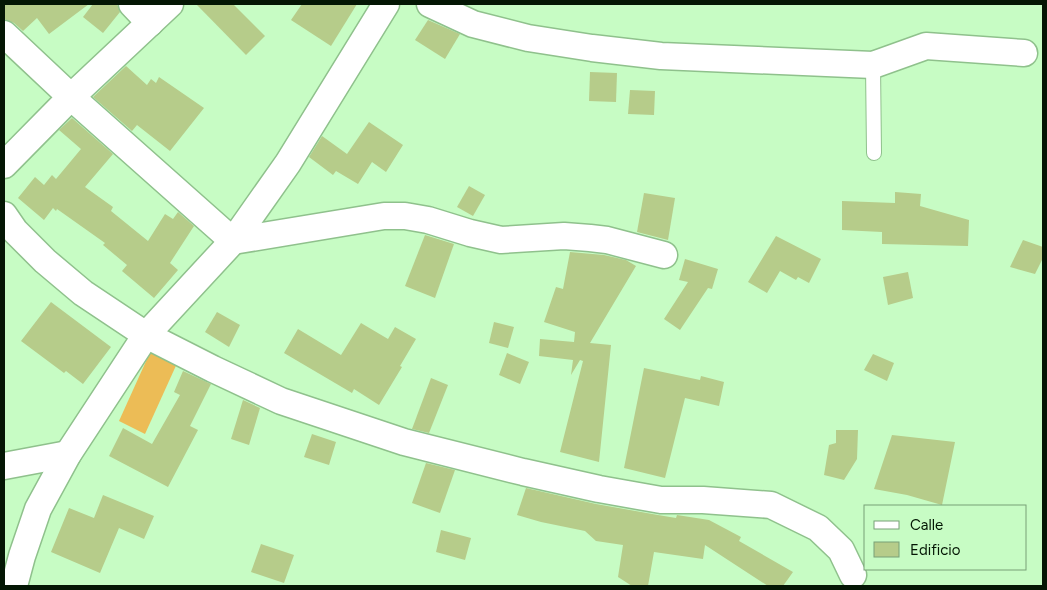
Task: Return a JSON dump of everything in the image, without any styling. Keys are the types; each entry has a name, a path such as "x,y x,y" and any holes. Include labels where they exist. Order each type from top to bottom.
{"street":[{"path":"132,4 150,23"},
{"path":"4,164 71,97 170,4"},
{"path":"14,586 38,509 68,454 146,336 233,241 288,163 386,4"},
{"path":"430,4 472,24 528,38 661,56 873,65 926,46 1024,53"},
{"path":"4,34 71,97 233,241"},
{"path":"4,215 16,231 45,261 83,292 146,336 281,401 404,442 598,489 661,500 703,500 771,505 818,528 840,550 853,575"},
{"path":"233,241 384,216 405,216 428,220 501,240 564,236 590,238 607,240 664,255"},
{"path":"4,466 68,454"}],"lane":[{"path":"873,65 874,154"}],"shaded area":[{"path":"152,348 179,359 145,434 119,421"}],"building":[{"path":"4,4 89,4 49,34 37,18 23,31 14,23 4,19"},
{"path":"93,4 117,4 120,12 103,33 83,17"},
{"path":"196,4 233,4 265,36 246,55"},
{"path":"302,4 357,4 331,46 291,20"},
{"path":"428,20 460,34 445,59 415,40"},
{"path":"126,66 147,85 151,79 156,83 159,77 204,108 170,151 137,125 132,131 93,97"},
{"path":"590,72 617,73 616,102 589,101"},
{"path":"630,90 655,91 654,115 628,114"},
{"path":"72,118 113,154 85,187 113,207 111,211 148,241 165,214 173,219 178,212 194,226 170,263 178,270 154,298 122,271 127,265 103,245 105,243 57,209 56,211 53,208 44,220 18,198 35,177 44,185 52,175 56,179 81,149 59,130"},
{"path":"369,122 403,145 386,172 372,162 358,184 336,171 333,175 309,157 322,136 347,154"},
{"path":"469,186 485,195 473,216 457,207"},
{"path":"895,192 921,194 920,206 969,220 968,246 882,244 882,232 842,230 842,201 895,203"},
{"path":"644,193 675,198 668,240 637,232"},
{"path":"425,235 454,244 435,298 405,286"},
{"path":"776,236 821,259 809,283 798,277 796,280 780,271 767,293 748,282"},
{"path":"1023,240 1043,247 1043,258 1035,274 1010,267"},
{"path":"570,252 604,255 626,260 636,266 590,343 611,345 599,462 560,452 583,361 580,360 571,375 573,360 539,356 540,339 574,342 575,332 544,322 556,287 563,289"},
{"path":"685,259 718,269 712,289 708,288 680,330 664,319 688,282 679,280"},
{"path":"908,272 913,298 888,305 883,277"},
{"path":"51,302 111,347 83,384 66,371 64,373 21,341"},
{"path":"217,312 240,325 229,347 205,332"},
{"path":"494,322 514,327 508,348 489,343"},
{"path":"361,323 388,339 395,327 416,339 379,405 354,389 352,393 284,353 298,329 341,355"},
{"path":"507,353 529,362 520,384 499,375"},
{"path":"873,354 894,363 887,381 864,370"},
{"path":"644,368 700,380 701,376 724,382 719,406 685,398 665,478 624,468"},
{"path":"183,371 211,384 190,426 198,430 168,487 109,456 123,428 152,444 180,395 174,392"},
{"path":"431,378 448,385 429,433 412,429"},
{"path":"243,400 260,408 249,445 231,439"},
{"path":"836,430 858,430 857,459 844,480 824,475 829,445 836,443"},
{"path":"312,434 336,442 329,465 304,457"},
{"path":"892,435 955,442 942,505 907,495 874,489"},
{"path":"426,463 455,470 440,513 412,503"},
{"path":"526,488 596,504 658,515 676,518 677,515 709,520 741,537 739,541 793,572 783,586 768,586 705,545 703,559 654,552 648,586 632,586 618,577 623,545 596,541 585,531 517,515"},
{"path":"103,495 154,516 144,539 119,528 100,573 51,552 69,508 94,518"},
{"path":"441,530 471,538 465,560 436,552"},
{"path":"261,544 294,555 284,583 251,572"}]}
